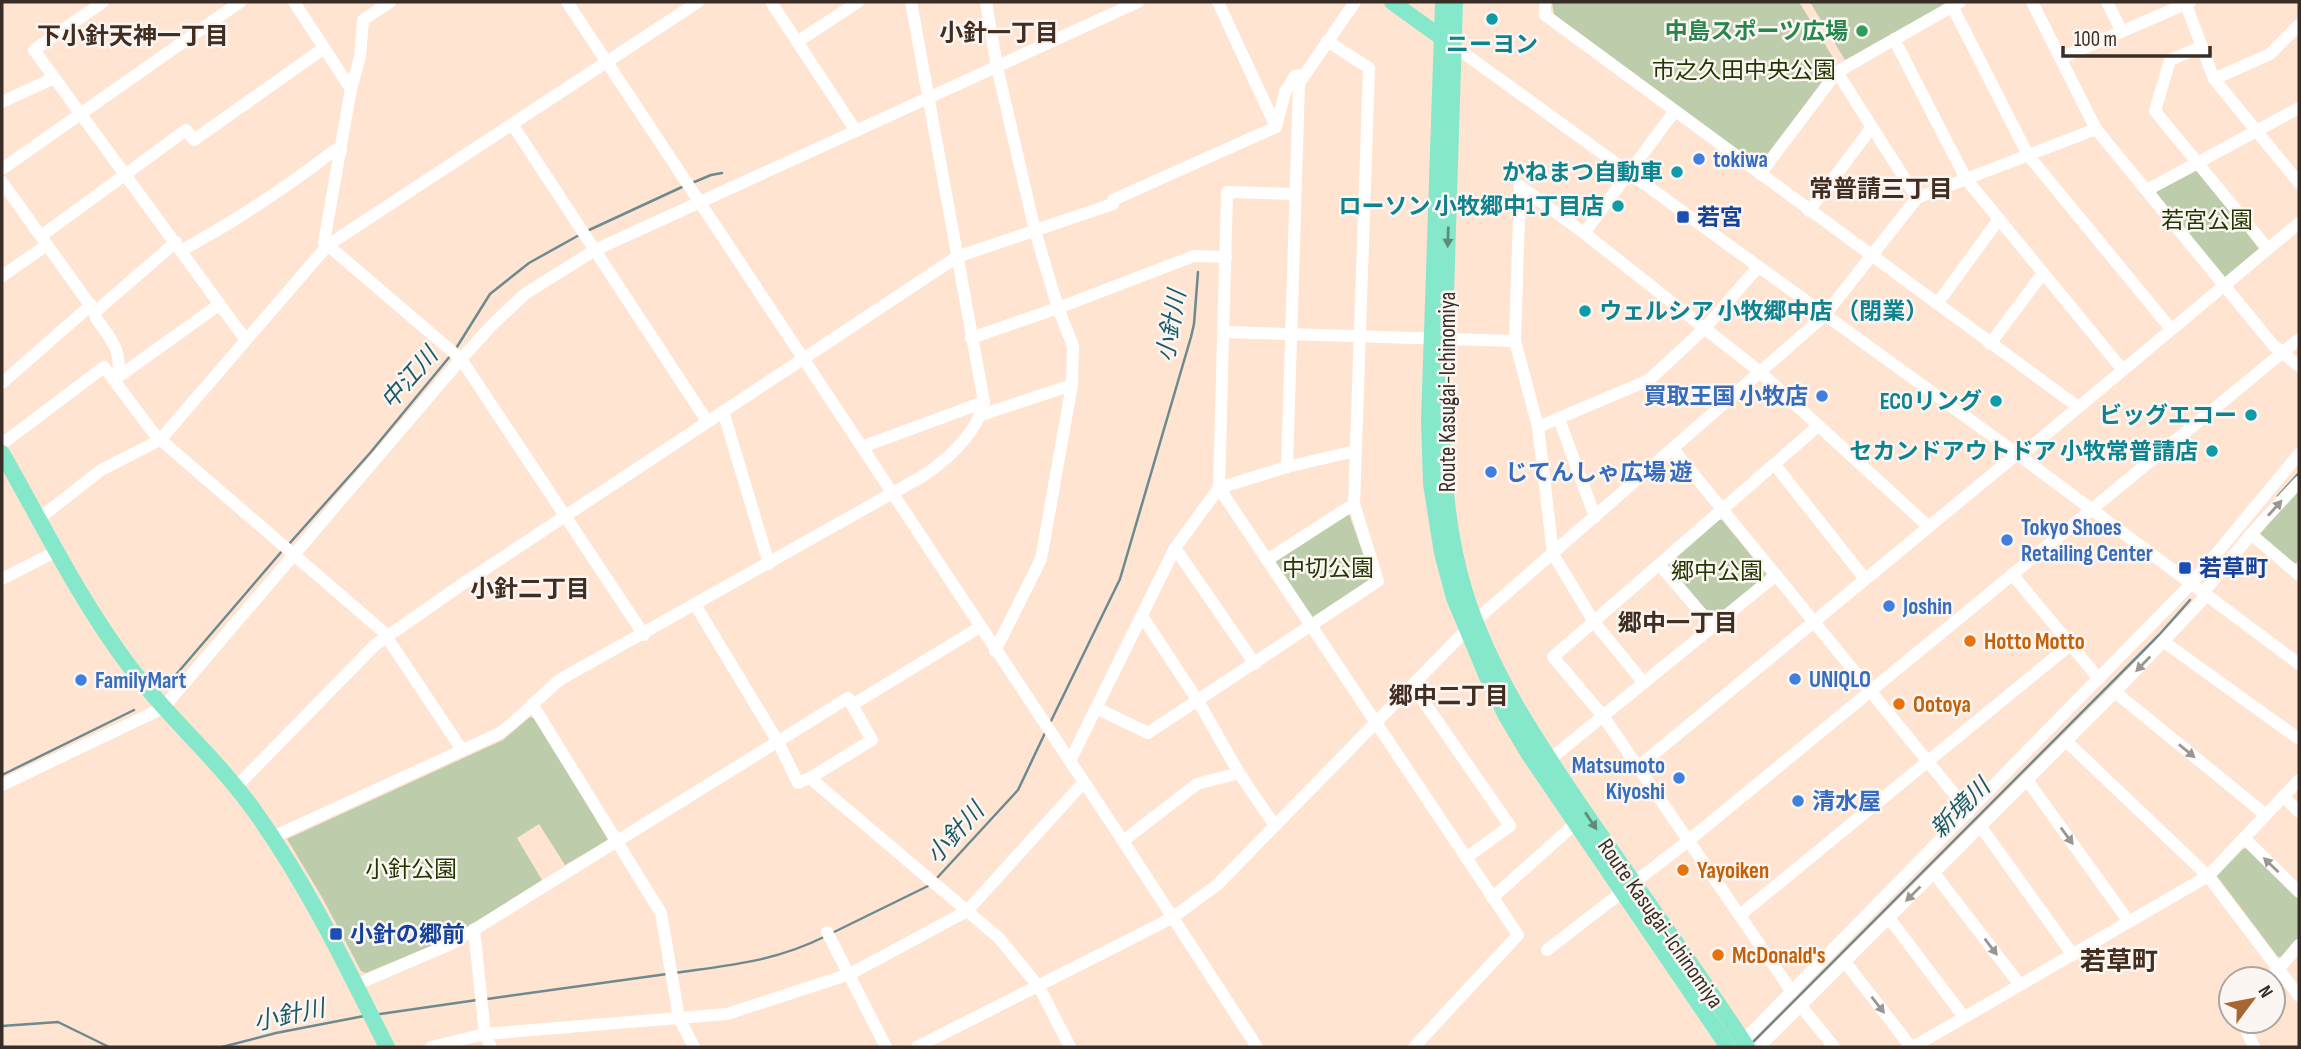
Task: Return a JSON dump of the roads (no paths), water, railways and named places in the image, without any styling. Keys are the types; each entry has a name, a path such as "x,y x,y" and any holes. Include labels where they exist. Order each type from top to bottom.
{"main road":[{"path":"1391,2 1448,43"},
{"path":"1443,2 1448,43"},
{"path":"1448,43 1455,2"},
{"name":"Route Kasugai-Ichinomiya","path":"1448,43 1438,340 1429,421 1431,484 1442,553 1454,598 1517,709 1628,888"},
{"path":"2,453 7,471 40,518 104,632 163,708 236,787 273,837 313,903 387,1047"},
{"name":"Route Kasugai-Ichinomiya","path":"1471,625 1506,716 1576,823 1628,888 1739,1045"}],"street":[{"path":"103,2 34,50 245,339"},
{"path":"2,169 240,2"},
{"path":"294,2 351,89"},
{"path":"390,2 363,20 360,57 351,89 324,242 456,354 644,635"},
{"path":"567,2 1257,1047"},
{"path":"40,518 101,470 160,440 328,245 698,2"},
{"path":"771,2 856,131"},
{"path":"797,42 858,2"},
{"path":"273,837 498,734 517,721 531,704 561,679 696,606 893,493 940,464 956,449 982,409 911,2"},
{"path":"986,2 1035,231 1058,308 1073,346 1072,385 1041,559 995,651"},
{"path":"2,785 163,708 288,549 456,354 526,294 593,247 701,202 1138,2"},
{"path":"1218,2 1276,127"},
{"path":"1287,467 1299,83 1355,2"},
{"path":"1545,2 1545,15 2078,407"},
{"path":"2032,2 2096,129 2273,345 2299,366"},
{"path":"2107,2 2121,30"},
{"path":"2061,58 2187,2 2214,79 2299,183"},
{"path":"1760,174 1837,72 1956,4 2028,156 2171,329"},
{"path":"2214,79 2270,54 2299,25"},
{"path":"1894,40 1966,179 2122,369"},
{"path":"1096,708 1148,733 1378,581 1354,504 1369,68 1327,41"},
{"path":"1448,43 2019,455 2299,664"},
{"path":"2201,47 2170,60 2155,111 2268,249"},
{"path":"2,276 126,174 186,130 194,140 324,48"},
{"path":"1837,72 1917,198"},
{"path":"1276,127 1285,92 1295,76 1304,74"},
{"path":"2,102 54,78"},
{"path":"2147,190 2299,108"},
{"path":"1584,233 1674,112"},
{"path":"512,124 707,422"},
{"path":"236,787 386,635 957,257 1113,204 1113,200 1276,127"},
{"path":"1809,211 1872,127"},
{"path":"917,1047 1172,918 1217,885 1471,625 1824,316 1917,198 2096,129"},
{"path":"2,383 93,309 179,246 223,228 277,194 335,150 341,151"},
{"path":"2,181 93,309 96,318 118,349 120,362 116,379"},
{"path":"1643,682 1594,622 1553,554 1538,427 1515,341 1520,186 1760,372 1928,527"},
{"path":"1070,761 1175,548 1219,488 1227,192 1295,194"},
{"path":"1937,304 1999,219"},
{"path":"1638,766 2299,223"},
{"path":"971,338 1194,256 1226,257"},
{"path":"1538,427 1649,380 1705,328 1758,267"},
{"path":"1990,344 2043,274"},
{"path":"116,379 220,304"},
{"path":"1224,332 1515,341"},
{"path":"1547,950 1688,841 2299,339"},
{"path":"2,444 104,367 116,379 160,440 386,635 462,750"},
{"path":"862,447 982,409 1072,385"},
{"path":"723,411 769,565"},
{"path":"1559,419 1595,517"},
{"path":"1792,992 1603,716 1553,657 1818,426"},
{"path":"1673,449 1969,812"},
{"path":"1219,488 1287,467 1355,451"},
{"path":"1739,1045 2191,583 2299,454"},
{"path":"1775,466 1865,579"},
{"path":"1759,1047 2066,741 2076,726 2115,692 2164,642 2251,534 2299,482"},
{"path":"1219,488 1518,935 1414,1047"},
{"path":"1267,560 1354,504"},
{"path":"2251,534 2297,570"},
{"path":"1175,548 1255,664"},
{"path":"2,579 57,551"},
{"path":"1660,565 1713,626"},
{"path":"2012,574 2099,679"},
{"path":"1549,760 1776,575"},
{"path":"355,985 451,944 616,840 778,743 848,698 872,740 798,783 778,743 696,606"},
{"path":"1142,617 1198,701 1239,773 1275,826"},
{"path":"852,705 980,627"},
{"path":"2164,642 2299,738"},
{"path":"1740,915 2070,645"},
{"path":"1413,686 1510,826 1466,858"},
{"path":"2115,692 2266,815"},
{"path":"531,704 661,913 679,1018 694,1047"},
{"path":"2064,713 2076,726"},
{"path":"2066,741 2208,876 2268,965"},
{"path":"1123,841 1197,784 1239,773"},
{"path":"810,778 999,938 1040,987 1070,1047"},
{"path":"2027,780 2129,922"},
{"path":"1845,962 1912,1047 2208,876 2299,780"},
{"path":"431,1047 485,1034 727,1014 849,974 967,911 1083,783"},
{"path":"2283,796 2299,812"},
{"path":"1492,898 1576,823"},
{"path":"1981,827 2073,955"},
{"path":"2244,838 2299,892"},
{"path":"1934,873 2020,985"},
{"path":"1889,918 1964,1017"},
{"path":"474,929 485,1034 491,1047"},
{"path":"827,932 886,1047"},
{"path":"2282,965 2299,945"},
{"path":"1801,1006 1834,1047"}],"waterway":[{"name":"中江川","path":"692,183 722,173"},
{"name":"中江川","path":"587,231 682,187"},
{"name":"中江川","path":"455,350 490,294 529,263 581,234"},
{"name":"小針川","path":"1051,721 1120,579 1191,337 1198,272"},
{"name":"中江川","path":"289,544 370,453 451,355"},
{"name":"新境川","path":"2278,496 2299,473"},
{"name":"中江川","path":"174,677 282,551"},
{"name":"新境川","path":"1754,1041 2159,635 2190,600"},
{"name":"中江川","path":"2,775 134,710"},
{"name":"小針川","path":"937,878 1018,790 1045,733"},
{"name":"小針川","path":"832,933 930,885"},
{"name":"小針川","path":"674,973 770,957 826,936"},
{"name":"小針川","path":"487,999 667,974"},
{"name":"小針川","path":"380,1014 477,1000"},
{"name":"小針川","path":"222,1047 276,1033 364,1016"},
{"name":"小針川","path":"2,1026 58,1022 109,1047"}],"place":[{"name":"ニーヨン","path":"1492,19"},
{"name":"中島スポーツ広場","path":"1862,31"},
{"name":"tokiwa","path":"1699,159"},
{"name":"かねまつ自動車","path":"1677,172"},
{"name":"ローソン 小牧郷中1丁目店","path":"1618,206"},
{"name":"若宮","path":"1683,217"},
{"name":"ウェルシア 小牧郷中店 （閉業）","path":"1585,311"},
{"name":"買取王国 小牧店","path":"1822,396"},
{"name":"ECOリング","path":"1996,401"},
{"name":"ビッグエコー","path":"2251,415"},
{"name":"セカンドアウトドア 小牧常普請店","path":"2212,451"},
{"name":"じてんしゃ広場 遊","path":"1491,472"},
{"name":"Tokyo Shoes Retailing Center","path":"2007,540"},
{"name":"若草町","path":"2185,568"},
{"name":"Joshin","path":"1889,606"},
{"name":"Hotto Motto","path":"1970,641"},
{"name":"UNIQLO","path":"1795,679"},
{"name":"FamilyMart","path":"81,680"},
{"name":"Ootoya","path":"1899,704"},
{"name":"Matsumoto Kiyoshi","path":"1679,778"},
{"name":"清水屋","path":"1798,801"},
{"name":"Yayoiken","path":"1683,870"},
{"name":"小針の郷前","path":"336,934"},
{"name":"McDonald's","path":"1718,955"}],"district":[{"name":"小針一丁目","path":"999,33"},
{"name":"下小針天神一丁目","path":"133,36"},
{"name":"常普請三丁目","path":"1881,189"},
{"name":"小針二丁目","path":"530,589"},
{"name":"郷中一丁目","path":"1678,623"},
{"name":"郷中二丁目","path":"1449,696"},
{"name":"若草町","path":"2119,961"}],"park label":[{"name":"市之久田中央公園","path":"1744,70"},
{"name":"若宮公園","path":"2207,220"},
{"name":"中切公園","path":"1328,568"},
{"name":"郷中公園","path":"1717,571"},
{"name":"小針公園","path":"411,869"}]}
